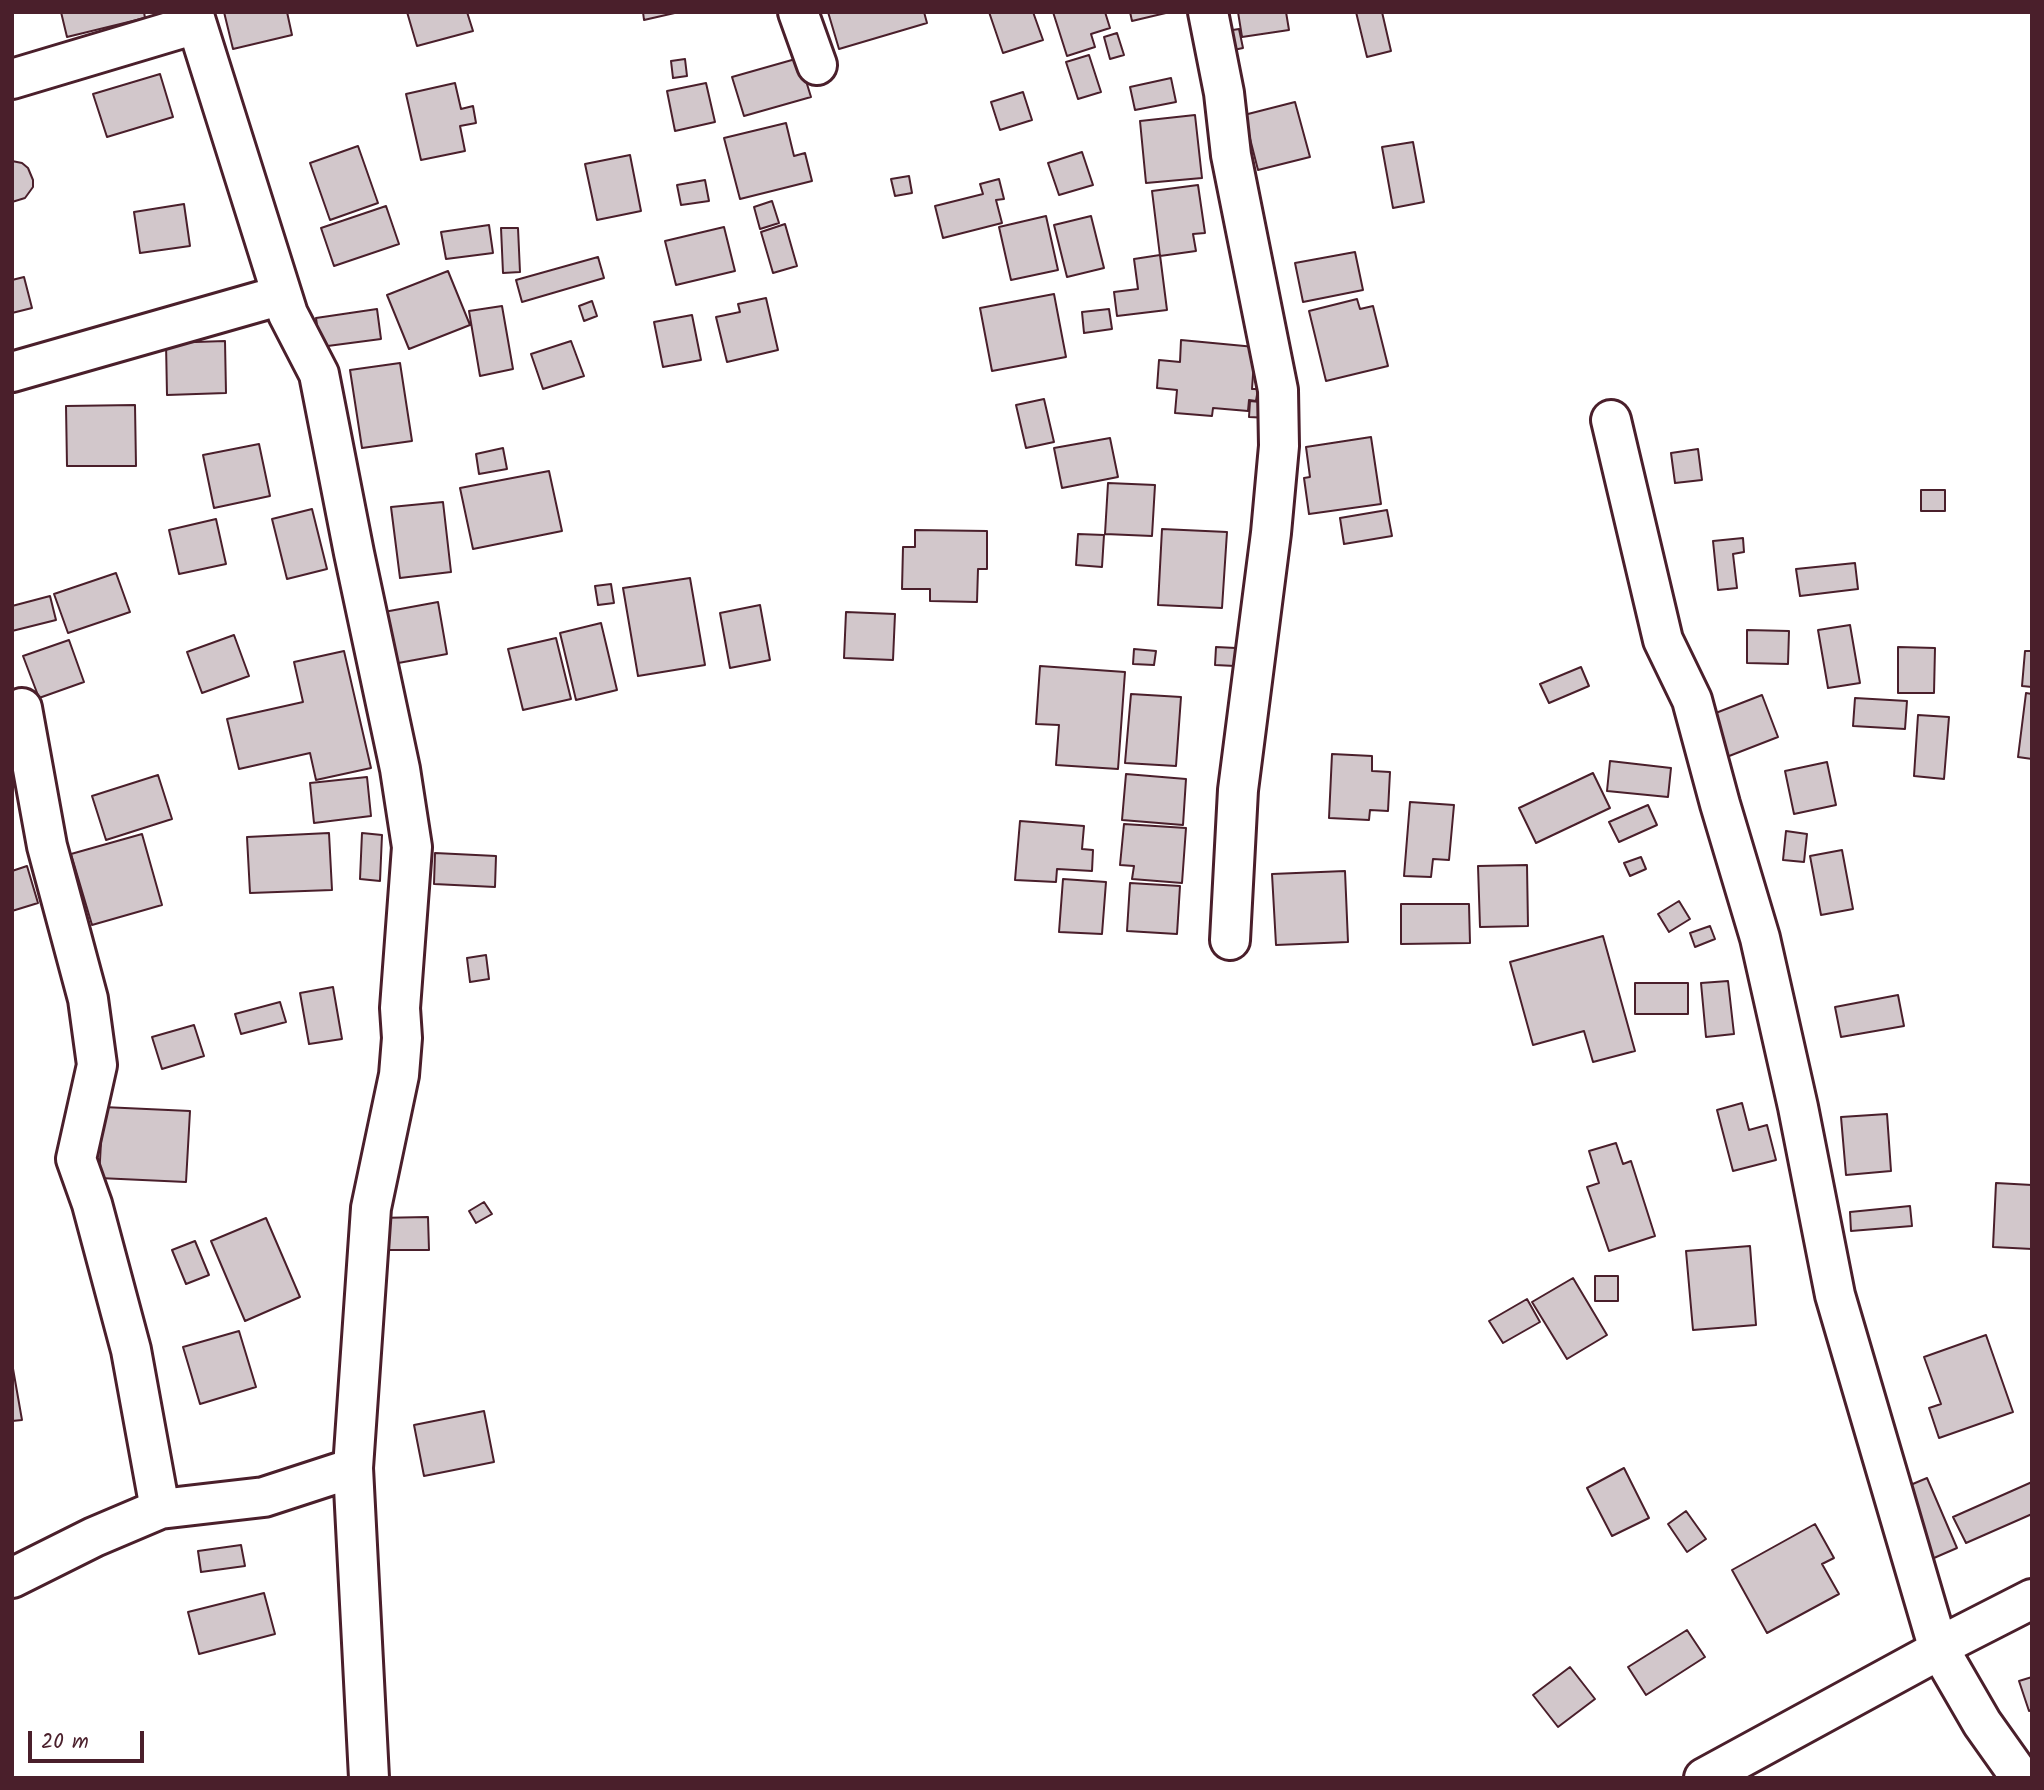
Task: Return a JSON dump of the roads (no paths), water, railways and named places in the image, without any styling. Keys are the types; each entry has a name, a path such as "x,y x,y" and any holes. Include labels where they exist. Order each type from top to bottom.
{"main road":[{"path":"798,12 817,65"},
{"path":"1208,12 1224,93 1231,155 1278,390 1279,446 1272,533 1238,790 1230,940"},
{"path":"12,79 194,18 288,314 319,374 400,769 412,847 400,1008 400,1074 371,1208 353,1468 369,1778"},
{"path":"12,372 282,295"},
{"path":"1612,420 1663,640 1692,700 1760,938 1798,1107 1835,1295 1939,1648 1982,1723 2021,1778"},
{"path":"22,708 47,846 88,999 97,1065 76,1159 92,1204 131,1350 160,1510"},
{"path":"12,1578 94,1537 160,1510 264,1497 353,1468"},
{"path":"1704,1778 2032,1599"}]}
